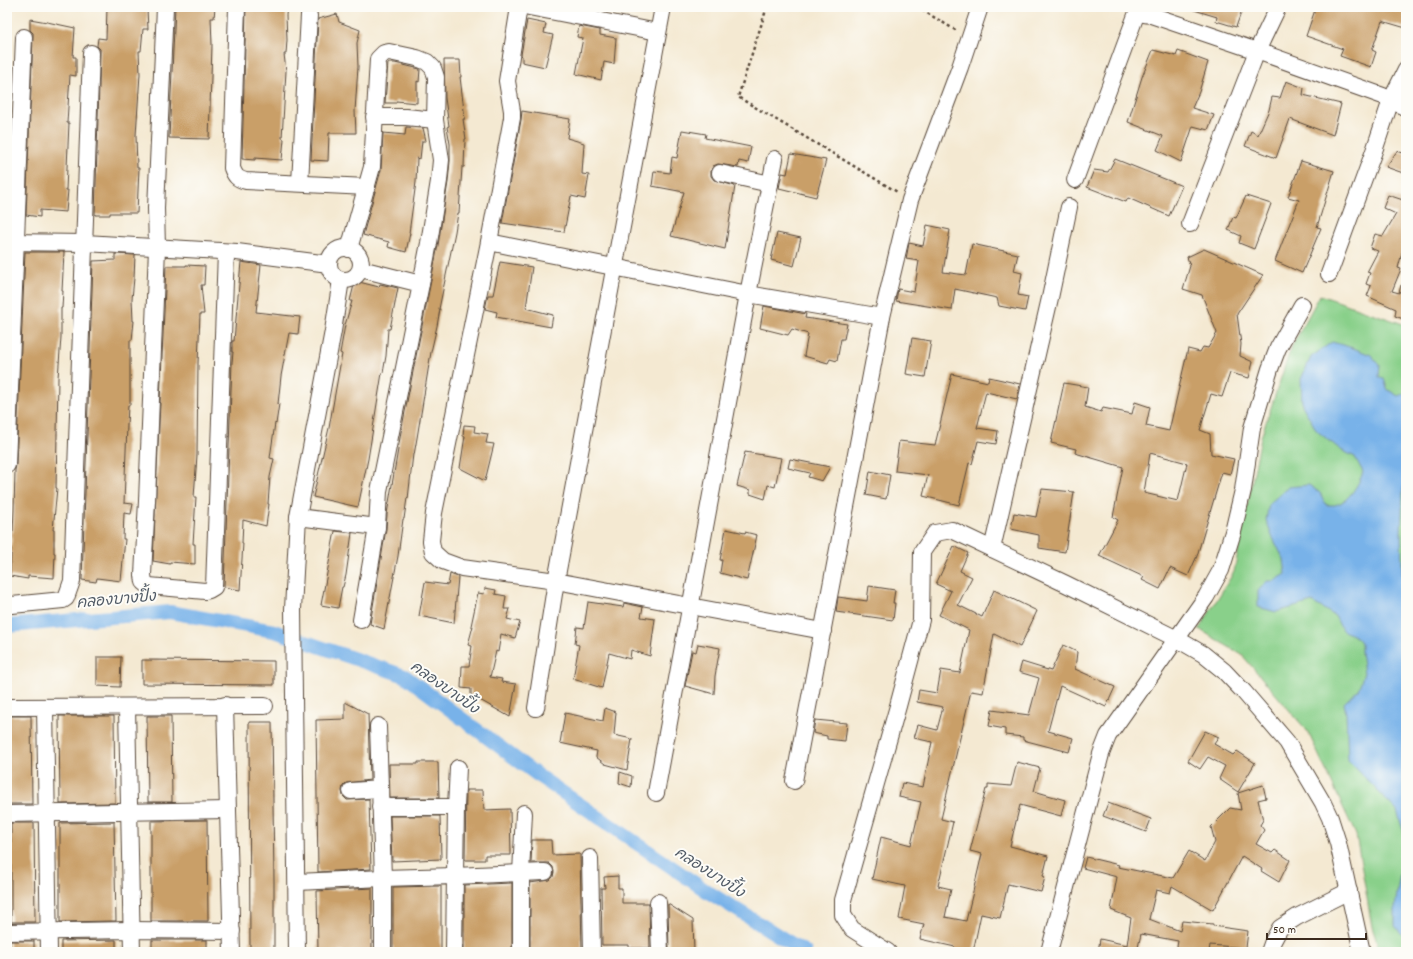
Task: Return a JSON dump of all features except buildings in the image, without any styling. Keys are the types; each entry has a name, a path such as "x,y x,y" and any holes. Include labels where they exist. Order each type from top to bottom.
{"street":[{"path":"165,7 156,208 157,248 147,501 142,575 144,582 149,586 205,591 214,587 226,252"},
{"path":"237,7 232,160 232,168 235,176 246,181 367,187"},
{"path":"519,7 507,81 512,118 489,242 434,513 431,541 433,552 443,561 462,568 556,581 823,631"},
{"path":"529,7 658,32"},
{"path":"536,708 556,581 663,7"},
{"path":"794,782 882,316 910,200 980,7"},
{"path":"1190,224 1257,51 1278,7"},
{"path":"1075,180 1138,10 1392,100 1406,108"},
{"path":"300,183 309,15"},
{"path":"7,465 12,242 24,37"},
{"path":"349,249 372,167 378,59 384,53 389,52 417,58 427,62 433,68 436,77 435,120 439,145 440,167 430,243 379,491 377,528 361,620"},
{"path":"7,603 12,605 63,600 66,598 72,581 91,53"},
{"path":"1329,274 1392,100 1406,70"},
{"path":"374,117 435,120"},
{"path":"656,793 689,606 775,159"},
{"path":"720,173 770,184"},
{"path":"992,549 1048,306 1069,207"},
{"path":"12,242 85,243 226,252 328,264"},
{"path":"489,242 748,294 882,316"},
{"path":"342,248 349,249 356,252 360,258 361,269 354,278 340,280 334,277 328,264 330,257 335,251 342,248"},
{"path":"361,269 421,284"},
{"path":"297,952 293,609 298,516 333,331 340,280"},
{"path":"1050,952 1101,754 1108,736 1206,597 1221,570 1233,532 1243,490 1252,428 1278,348 1302,305"},
{"path":"298,516 377,528"},
{"path":"888,952 852,929 843,915 843,900 921,620 922,552 935,533 952,530 1176,639 1203,654 1224,671 1287,742 1323,803 1330,818 1338,843 1362,952"},
{"path":"225,705 232,952"},
{"path":"127,706 132,952"},
{"path":"7,707 266,706"},
{"path":"45,707 49,952"},
{"path":"378,726 383,878 383,952"},
{"path":"454,952 458,768"},
{"path":"351,791 380,790"},
{"path":"380,807 456,807"},
{"path":"7,814 228,810"},
{"path":"521,952 521,873 524,813"},
{"path":"590,858 592,952"},
{"path":"297,882 545,872"},
{"path":"1269,952 1273,940 1280,928 1297,917 1349,891"},
{"path":"658,902 660,952"},
{"path":"7,932 131,930 232,931"}],"path":[{"path":"767,7 738,97 910,200"},
{"path":"917,7 970,38"}],"green space":[{"path":"1320,295 1406,325 1406,952 1380,952 1372,927 1356,835 1308,732 1242,655 1199,629 1234,572 1261,437 1291,348"}],"water":[{"path":"1332,342 1371,355 1380,365 1379,377 1384,378 1387,389 1398,396 1406,393 1406,479 1403,490 1401,535 1404,627 1406,637 1406,939 1395,926 1395,907 1404,833 1397,811 1348,760 1346,713 1344,703 1358,690 1364,673 1361,643 1358,638 1342,630 1335,616 1312,602 1276,612 1258,607 1258,591 1267,581 1274,581 1286,574 1284,560 1266,520 1269,504 1288,487 1309,485 1320,493 1326,505 1335,505 1345,500 1353,492 1363,472 1355,457 1341,450 1317,431 1302,405 1301,379 1311,357"}],"waterway":[{"name":"คลองบางปิ้ง","path":"7,626 170,612 274,631 405,676 540,777 705,890 805,952"}]}
